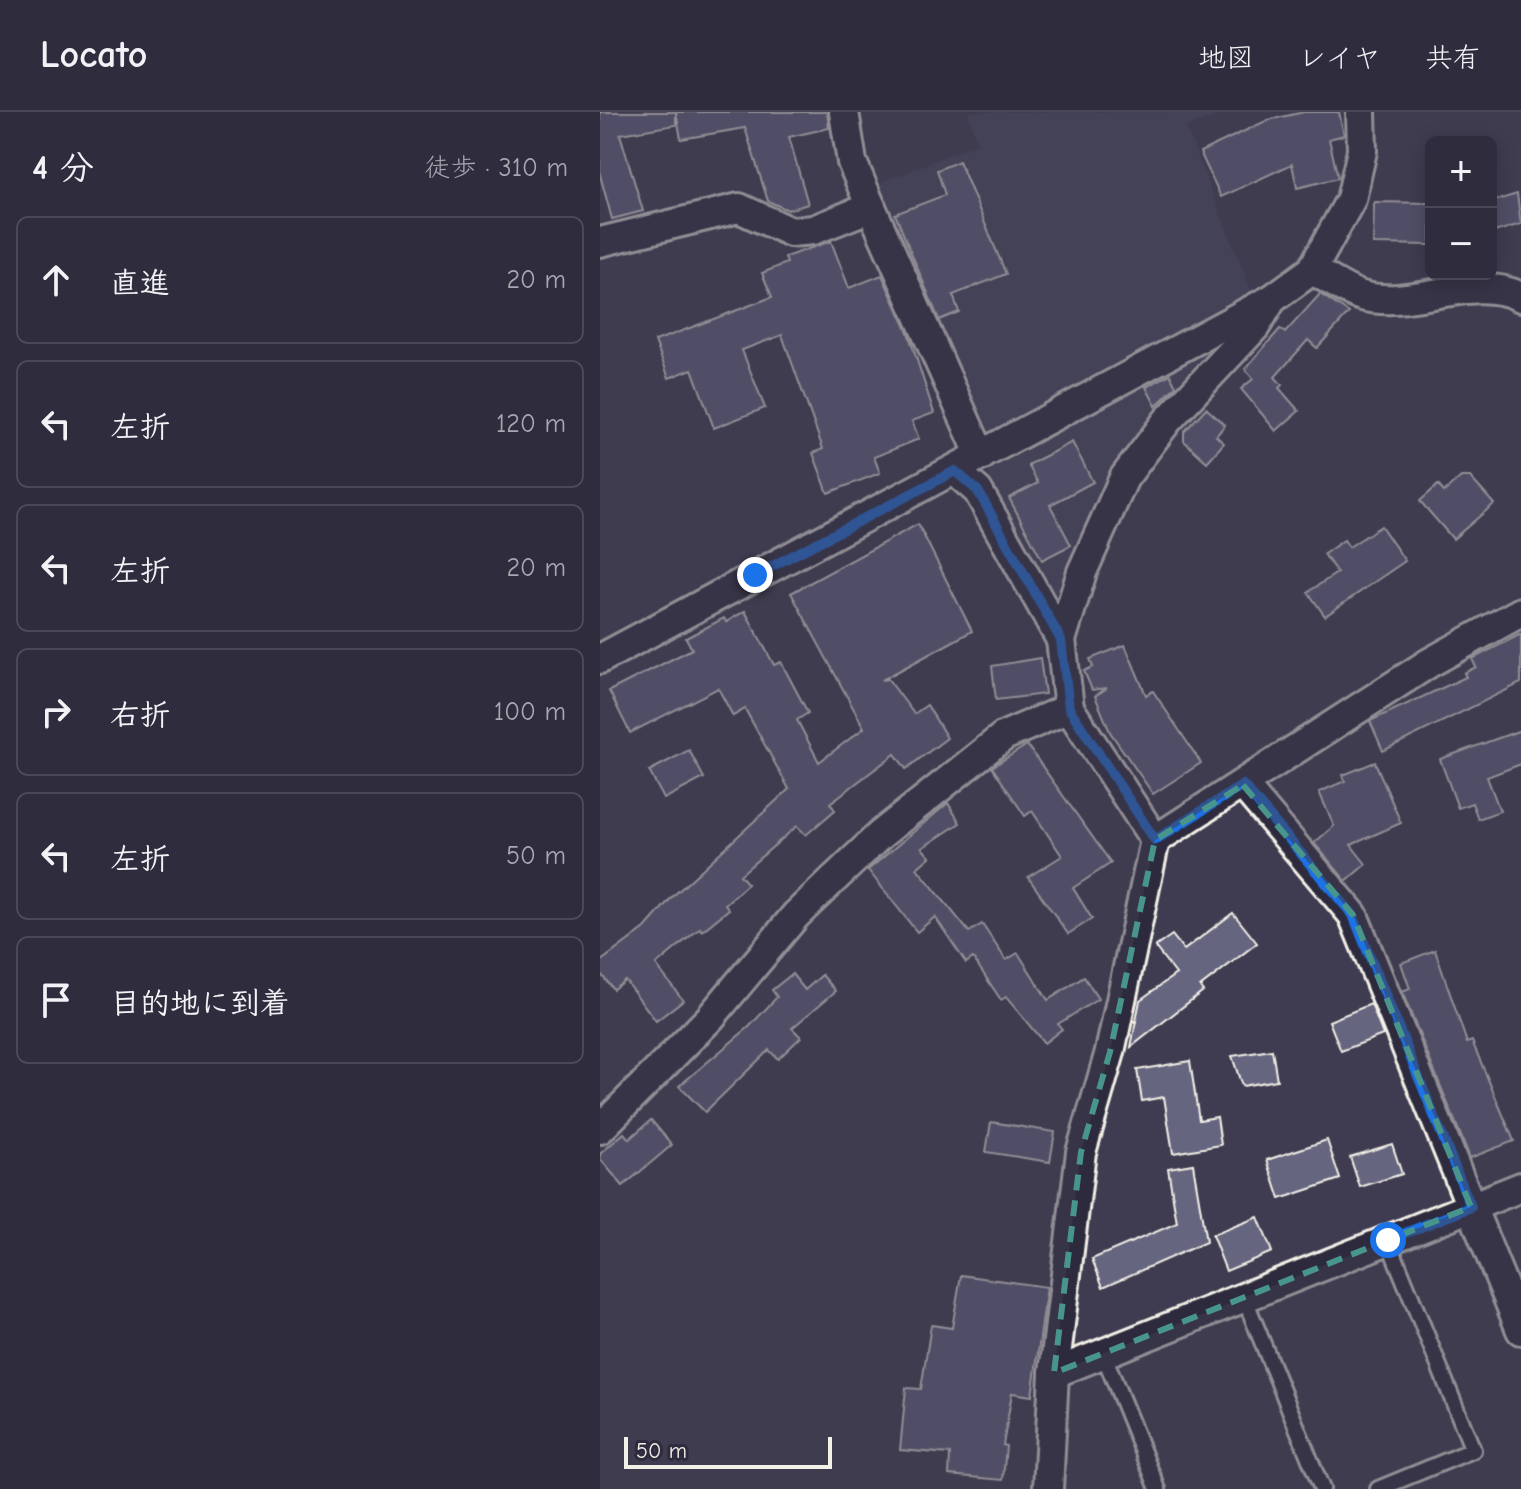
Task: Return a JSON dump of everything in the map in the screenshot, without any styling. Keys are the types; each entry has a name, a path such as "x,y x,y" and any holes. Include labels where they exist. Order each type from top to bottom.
{"street":[{"path":"844,112 852,162 981,456"},
{"path":"600,659 1272,299 1312,270 1351,199 1362,151 1361,112"},
{"path":"600,242 739,208 791,232 813,230 871,207"},
{"path":"1312,270 1362,296 1389,298 1487,289 1521,297"},
{"path":"1061,640 1082,572 1124,478 1167,421 1255,327 1272,299"},
{"path":"955,471 978,491 1061,640 1069,708 1155,840 1110,1052 1081,1152 1054,1373 1048,1489"},
{"path":"1155,840 1429,663 1521,612"},
{"path":"600,1129 710,1018 796,915 880,835 1004,736 1069,708"},
{"path":"1243,785 1353,915 1521,1330"},
{"path":"1054,1373 1521,1187"}],"lane":[{"path":"1378,1489 1473,1450 1388,1240"},
{"path":"1244,1297 1322,1489"},
{"path":"1103,1353 1158,1489"}],"highlighted area":[{"path":"1243,785 1353,915 1471,1207 1054,1373 1081,1152 1110,1052 1155,840"}],"shaded area":[{"path":"968,112 1218,112 1219,116 1186,127 1253,295 982,438 870,187 977,143"},
{"path":"1233,329 1156,423 1061,616 988,473 998,459"}],"building":[{"path":"600,112 676,112 676,125 620,134 643,211 612,219 600,175"},
{"path":"676,112 827,112 829,128 789,137 808,204 788,210 768,201 745,128 681,139"},
{"path":"1304,112 1339,112 1344,135 1329,139 1338,178 1297,188 1292,164 1221,197 1200,152 1268,120"},
{"path":"959,161 1006,274 953,295 959,312 939,320 895,214 945,195 937,170"},
{"path":"1517,194 1521,224 1497,231 1497,200"},
{"path":"1374,202 1425,203 1425,245 1373,244"},
{"path":"831,241 849,288 882,275 908,332 934,413 912,421 919,439 874,457 880,473 828,493 813,453 823,449 782,335 742,350 765,408 714,428 692,369 669,378 655,341 772,297 762,273 787,263 785,257"},
{"path":"1320,294 1349,313 1317,348 1308,340 1275,377 1282,385 1279,388 1299,411 1276,431 1241,389 1253,379 1245,369 1280,329 1285,333"},
{"path":"1170,374 1176,386 1156,406 1146,387"},
{"path":"1206,408 1225,425 1216,436 1224,443 1207,462 1184,441 1184,432"},
{"path":"1072,442 1093,482 1050,505 1071,545 1042,560 1009,498 1038,483 1028,465"},
{"path":"1461,477 1470,477 1494,504 1453,539 1420,501 1438,485 1444,492"},
{"path":"918,524 972,631 882,680 888,679 914,714 927,705 947,738 906,769 895,754 830,803 835,810 806,835 797,826 740,875 748,884 725,904 729,909 702,931 700,928 656,965 683,1000 656,1021 625,980 613,989 600,973 600,962 645,928 672,897 789,789 745,709 733,716 718,688 630,733 609,691 692,649 686,638 745,611 774,665 781,662 808,713 797,720 819,762 864,728 791,593"},
{"path":"1381,526 1405,561 1325,616 1308,592 1337,573 1324,554 1344,540 1349,547"},
{"path":"1521,634 1521,683 1383,751 1370,721 1466,677 1464,673 1476,667 1472,659"},
{"path":"1125,645 1146,695 1153,691 1201,763 1153,794 1110,732 1095,696 1107,688 1092,690 1084,671 1093,667 1090,659"},
{"path":"1040,658 1045,694 996,700 992,666"},
{"path":"1521,730 1521,764 1487,777 1500,811 1478,819 1472,803 1458,808 1440,759"},
{"path":"1027,745 1111,863 1073,888 1092,919 1068,934 1028,877 1062,856 1032,811 1025,816 992,767"},
{"path":"689,750 704,778 664,799 649,771"},
{"path":"1375,762 1401,823 1351,845 1366,864 1346,881 1314,843 1334,826 1319,792 1345,781 1343,775"},
{"path":"948,803 960,823 922,848 930,857 917,868 969,932 982,924 1006,960 1018,953 1048,1000 1084,977 1098,999 1058,1024 1062,1029 1044,1043 1006,997 1001,1000 973,958 966,963 935,917 917,932 868,870"},
{"path":"1233,913 1257,943 1200,987 1203,991 1131,1047 1140,1000 1176,974 1155,947 1172,935 1184,950"},
{"path":"1435,950 1467,1043 1472,1041 1514,1141 1470,1158 1402,992 1410,989 1401,963"},
{"path":"792,974 805,990 822,975 836,991 792,1028 801,1037 778,1059 769,1050 705,1112 679,1086 749,1027 777,997 772,990"},
{"path":"1371,1004 1383,1035 1341,1051 1329,1021"},
{"path":"1272,1050 1277,1080 1242,1086 1232,1056"},
{"path":"1190,1061 1199,1120 1217,1117 1221,1145 1173,1153 1164,1097 1142,1101 1137,1070"},
{"path":"651,1120 672,1145 623,1186 600,1159 600,1154 624,1133 629,1139"},
{"path":"991,1122 1055,1132 1050,1162 986,1152"},
{"path":"1327,1140 1340,1179 1280,1199 1267,1160"},
{"path":"1392,1144 1402,1174 1360,1187 1350,1157"},
{"path":"1193,1164 1206,1242 1103,1287 1092,1259 1177,1223 1168,1168"},
{"path":"1258,1217 1272,1252 1226,1271 1212,1235"},
{"path":"961,1275 1047,1287 1032,1396 1012,1393 1003,1445 1006,1446 1003,1480 949,1475 950,1454 900,1450 906,1388 921,1389 931,1325 952,1328"}],"route":[{"path":"755,575 955,471 978,491 1061,640 1069,708 1155,840 1243,785 1353,915 1471,1207 1388,1240"}]}
